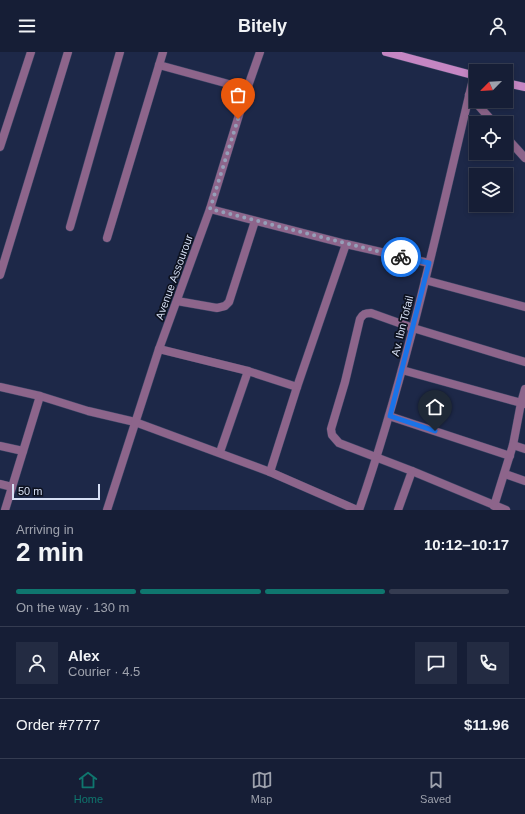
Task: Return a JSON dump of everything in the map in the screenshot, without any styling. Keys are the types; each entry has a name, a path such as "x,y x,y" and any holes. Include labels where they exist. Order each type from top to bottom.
{"street":[{"path":"0,147 31,52"},
{"path":"0,275 68,52"},
{"path":"70,227 120,52"},
{"path":"107,238 163,52"},
{"name":"Avenue Assourour","path":"107,510 159,349 210,209 260,52"},
{"path":"386,52 469,74"},
{"path":"159,65 247,89"},
{"path":"513,84 525,87"},
{"name":"Av. Ibn Tofail","path":"358,510 377,458 390,416 425,280 469,95"},
{"path":"481,108 488,116"},
{"path":"513,144 525,158"},
{"path":"210,209 346,244 429,263"},
{"path":"177,301 217,308 225,306 229,302 255,220"},
{"path":"270,472 297,387 346,244"},
{"path":"425,280 525,307"},
{"path":"506,510 339,443 332,435 331,429 345,382 360,319 366,313 371,313 413,328 525,362"},
{"path":"159,349 248,371 297,387"},
{"path":"402,370 523,404"},
{"path":"220,452 248,371"},
{"path":"0,387 40,396 88,411 135,422 220,452 358,510"},
{"path":"494,506 513,445 525,389"},
{"path":"5,510 40,396"},
{"path":"390,416 510,456"},
{"path":"513,445 525,449"},
{"path":"0,446 23,451"},
{"path":"398,510 412,471"},
{"path":"505,474 525,481"},
{"path":"0,484 12,487"}],"way so far":[{"path":"238,119 210,209 401,257"}],"route":[{"path":"401,257 429,263 390,416 435,431"}]}
